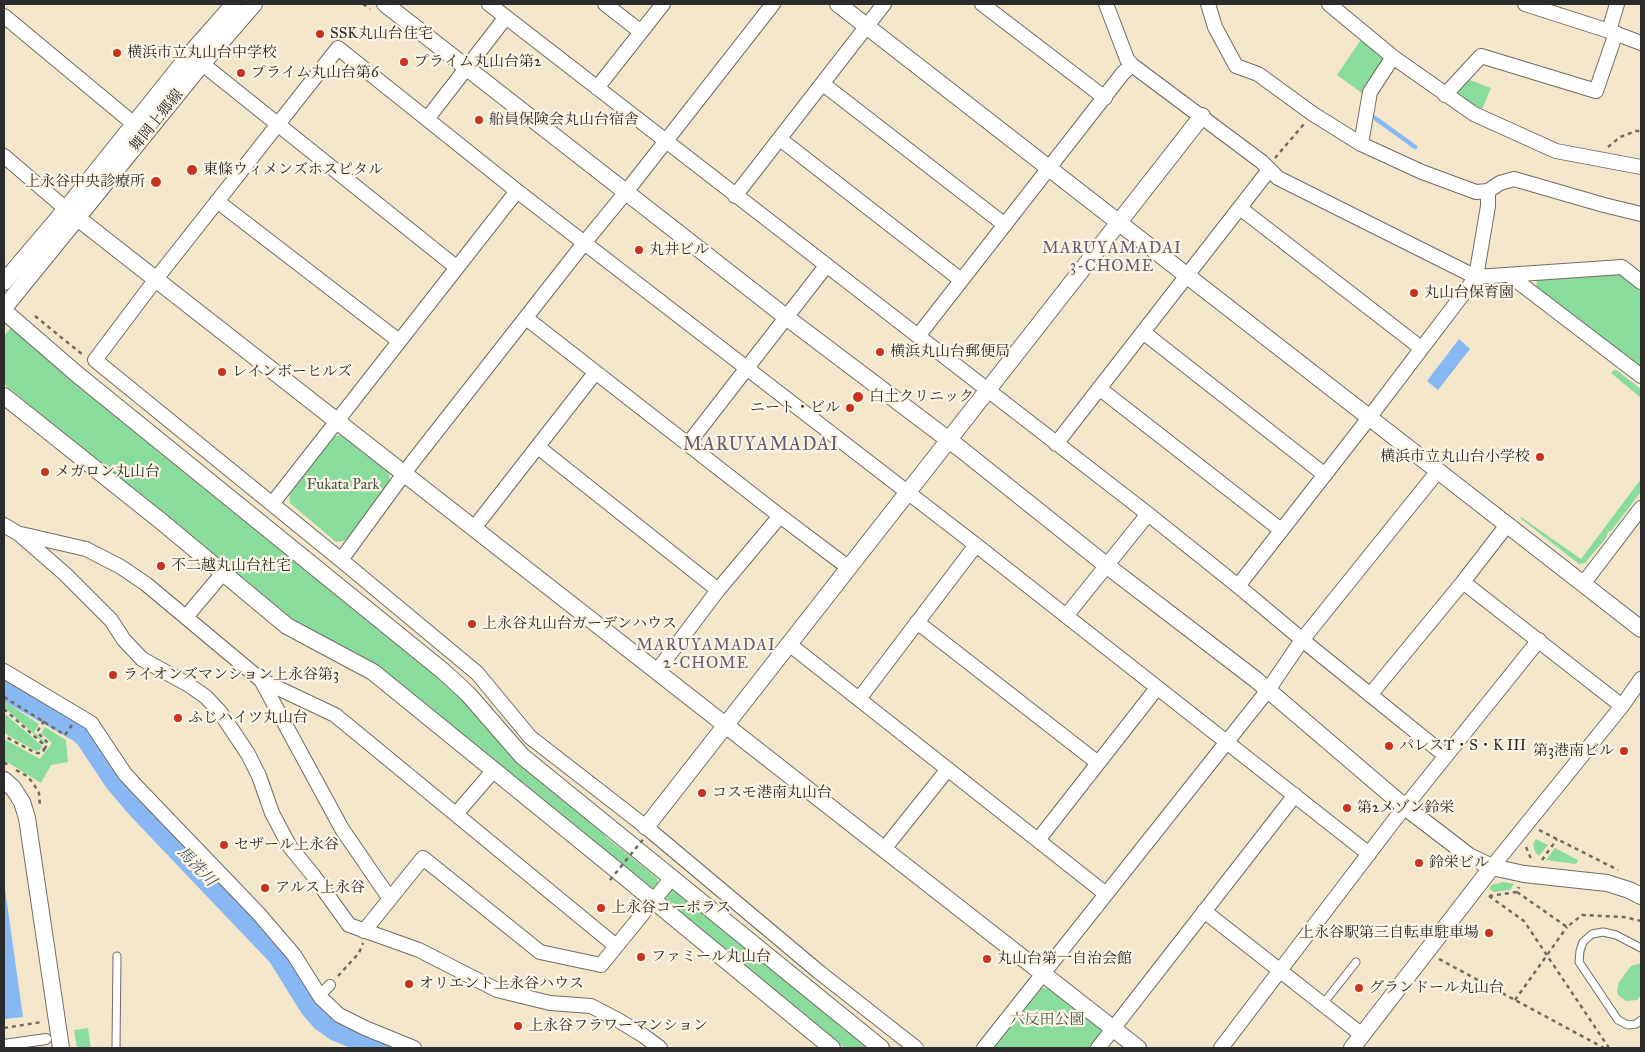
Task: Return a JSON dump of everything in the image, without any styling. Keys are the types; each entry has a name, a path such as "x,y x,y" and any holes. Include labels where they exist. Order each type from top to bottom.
{"street":[{"name":"舞岡上郷線","path":"4,282 72,214 196,59 234,4"},
{"name":"舞岡上郷線","path":"4,310 134,124 196,59 254,4"},
{"path":"385,4 786,317 949,440 1106,565 1268,690 1405,807 1469,856 1492,867 1524,874 1607,884 1629,890 1641,896"},
{"path":"489,4 1148,514 1446,756"},
{"path":"605,4 641,32"},
{"path":"597,88 663,4"},
{"path":"341,560 404,473 773,4"},
{"path":"838,4 1641,629"},
{"path":"735,196 884,4"},
{"path":"982,4 1105,98"},
{"path":"1106,4 1127,59 1262,162 1278,178 1476,277 1622,267 1641,282"},
{"path":"1208,4 1216,27 1236,66 1258,74 1313,114 1361,144 1422,172 1476,192 1488,191 1500,183 1514,179 1641,214"},
{"path":"1329,4 1393,57 1444,95 1474,114 1556,151 1641,166"},
{"path":"1525,4 1613,32 1641,43"},
{"path":"1444,95 1480,56 1596,91 1613,32 1617,4"},
{"path":"4,16 134,124"},
{"path":"427,119 506,17"},
{"path":"916,1048 819,972 530,737 477,673 95,360 156,279 338,48 517,191 976,544 1369,854"},
{"path":"1361,144 1370,92 1393,57"},
{"path":"196,59 456,267"},
{"path":"918,336 1105,98 1122,73 1132,64"},
{"path":"823,84 1005,225"},
{"path":"646,832 726,725 1202,116"},
{"path":"780,139 961,280"},
{"path":"4,156 72,214 1138,1048"},
{"path":"1056,444 1269,170"},
{"path":"272,504 517,191"},
{"path":"1238,586 1476,277 1488,206 1488,191"},
{"path":"217,201 399,341"},
{"path":"1240,208 1421,348"},
{"path":"688,444 826,266"},
{"path":"1508,275 1641,376"},
{"path":"4,310 78,375 443,671 468,694 522,756 638,848 671,878 881,1048"},
{"path":"526,318 849,568"},
{"path":"1143,332 1325,475"},
{"path":"474,528 595,373"},
{"path":"1099,388 1281,530"},
{"path":"4,396 287,626 373,672 832,1048"},
{"path":"538,447 718,590"},
{"path":"984,1048 1268,690 1302,640 1438,471"},
{"path":"1583,584 1641,508"},
{"path":"1066,616 1148,514"},
{"path":"657,671 718,590 780,516"},
{"path":"4,524 20,534 65,574 111,620 124,640 142,658 189,685 206,697 220,712 260,776 272,813 290,847 349,925 365,935 419,950 496,990 550,1003 592,1006 644,1036 660,1048"},
{"path":"1370,695 1464,582 1507,526"},
{"path":"20,534 86,549 121,567 146,584 261,680 335,715 616,946"},
{"path":"858,699 976,544"},
{"path":"186,617 223,573"},
{"path":"1464,582 1622,706"},
{"path":"918,622 1098,763"},
{"path":"1221,1048 1405,807 1539,640"},
{"path":"789,644 1106,894"},
{"path":"4,671 91,723 137,787 258,913 294,955 320,995 339,1015 364,1028 414,1048"},
{"path":"261,680 342,829 390,899"},
{"path":"1352,1048 1492,867 1641,680"},
{"path":"1038,840 1157,688"},
{"path":"884,849 948,769"},
{"path":"456,814 494,770"},
{"path":"4,780 13,788 22,802 28,818 61,1048"},
{"path":"1098,1048 1295,795"},
{"path":"365,935 422,858 540,952 601,965 671,878"},
{"path":"1204,911 1362,1035"},
{"path":"320,995 330,985"},
{"path":"4,1045 46,1039"}],"lane":[{"path":"1641,948 1616,935 1603,932 1592,934 1584,942 1580,951 1579,962 1618,1020 1628,1025 1636,1024 1641,1020"},
{"path":"116,1048 117,956"},
{"path":"1323,1004 1356,962"}],"path":[{"path":"1269,170 1273,160 1313,114"},
{"path":"1595,158 1620,137 1636,130 1641,131"},
{"path":"29,312 86,358 95,360"},
{"path":"4,697 65,735 67,731"},
{"path":"4,710 42,744 44,750"},
{"path":"4,736 36,753 42,753 48,743 37,732 44,722"},
{"path":"1539,830 1622,872"},
{"path":"610,880 646,832"},
{"path":"1542,862 1557,839"},
{"path":"1517,892 1567,927"},
{"path":"1489,896 1524,921 1609,1048"},
{"path":"1515,1000 1567,927 1582,915 1624,917 1641,921"},
{"path":"330,985 359,953 365,935"},
{"path":"1436,957 1604,1048"},
{"path":"4,1028 43,1022"}],"green space":[{"path":"1362,38 1386,59 1363,94 1337,75"},
{"path":"1467,79 1491,88 1482,109 1451,93"},
{"path":"1618,271 1641,289 1641,368 1536,289 1537,278"},
{"path":"13,325 375,620 599,824 606,837 657,878 657,886 649,888 290,618 4,384 4,336"},
{"path":"1615,369 1641,389 1641,398 1611,373"},
{"name":"Fukata Park","path":"344,434 389,470 390,486 348,540 336,542 290,503 289,493 332,437"},
{"path":"1641,479 1641,492 1585,563 1579,564 1520,518 1581,559"},
{"path":"4,701 39,724 34,732 45,744 4,707"},
{"path":"4,713 42,746 40,750 36,751 4,733"},
{"path":"45,727 66,740 68,762 51,765 41,783 4,760 4,739 40,759 52,743 41,733"},
{"path":"1536,839 1548,845 1539,856 1535,852 1533,844"},
{"path":"1555,848 1578,860 1576,864 1546,860"},
{"path":"1503,882 1514,884 1510,890 1494,892 1489,889 1492,885"},
{"path":"672,889 873,1048 845,1048 667,901 666,897"},
{"path":"1641,963 1641,995 1637,1000 1626,1001 1618,995 1619,982 1631,966"},
{"name":"六反田公園","path":"1039,987 1051,989 1101,1029 1101,1038 1093,1048 991,1048"},
{"path":"88,1028 91,1048 77,1048 74,1030"}],"water":[{"path":"1459,339 1470,349 1438,390 1427,381"},
{"path":"4,882 23,1017 4,1019"}],"waterway":[{"path":"1375,118 1415,147"},
{"name":"馬洗川","path":"4,687 80,730 87,736 117,781 139,807 280,955 311,1005 323,1019 337,1029 384,1048"}],"place":[{"name":"SSK丸山台住宅","path":"320,34"},
{"name":"横浜市立丸山台中学校","path":"117,53"},
{"name":"プライム丸山台第2","path":"404,62"},
{"name":"プライム丸山台第6","path":"241,73"},
{"name":"船員保険会丸山台宿舎","path":"479,120"},
{"name":"東條ウィメンズホスピタル","path":"192,170"},
{"name":"上永谷中央診療所","path":"156,182"},
{"name":"丸井ビル","path":"639,250"},
{"name":"丸山台保育園","path":"1414,293"},
{"name":"横浜丸山台郵便局","path":"880,352"},
{"name":"レインボーヒルズ","path":"222,372"},
{"name":"白土クリニック","path":"858,397"},
{"name":"ニート・ビル","path":"850,408"},
{"name":"横浜市立丸山台小学校","path":"1540,457"},
{"name":"メガロン丸山台","path":"45,472"},
{"name":"不二越丸山台社宅","path":"161,566"},
{"name":"上永谷丸山台ガーデンハウス","path":"472,624"},
{"name":"ライオンズマンション上永谷第3","path":"113,675"},
{"name":"ふじハイツ丸山台","path":"178,718"},
{"name":"パレスT・S・K III","path":"1389,746"},
{"name":"第3港南ビル","path":"1624,751"},
{"name":"コスモ港南丸山台","path":"702,793"},
{"name":"第2メゾン鈴栄","path":"1347,808"},
{"name":"セザール上永谷","path":"224,845"},
{"name":"鈴栄ビル","path":"1419,863"},
{"name":"アルス上永谷","path":"265,888"},
{"name":"上永谷コーポラス","path":"601,908"},
{"name":"上永谷駅第三自転車駐車場","path":"1489,933"},
{"name":"ファミール丸山台","path":"641,957"},
{"name":"丸山台第一自治会館","path":"987,959"},
{"name":"オリエント上永谷ハウス","path":"409,984"},
{"name":"グランドール丸山台","path":"1359,988"},
{"name":"上永谷フラワーマンション","path":"518,1026"}],"district":[{"name":"MARUYAMADAI 3-CHOME","path":"1112,258"},
{"name":"MARUYAMADAI","path":"761,446"},
{"name":"MARUYAMADAI 2-CHOME","path":"706,655"}]}
